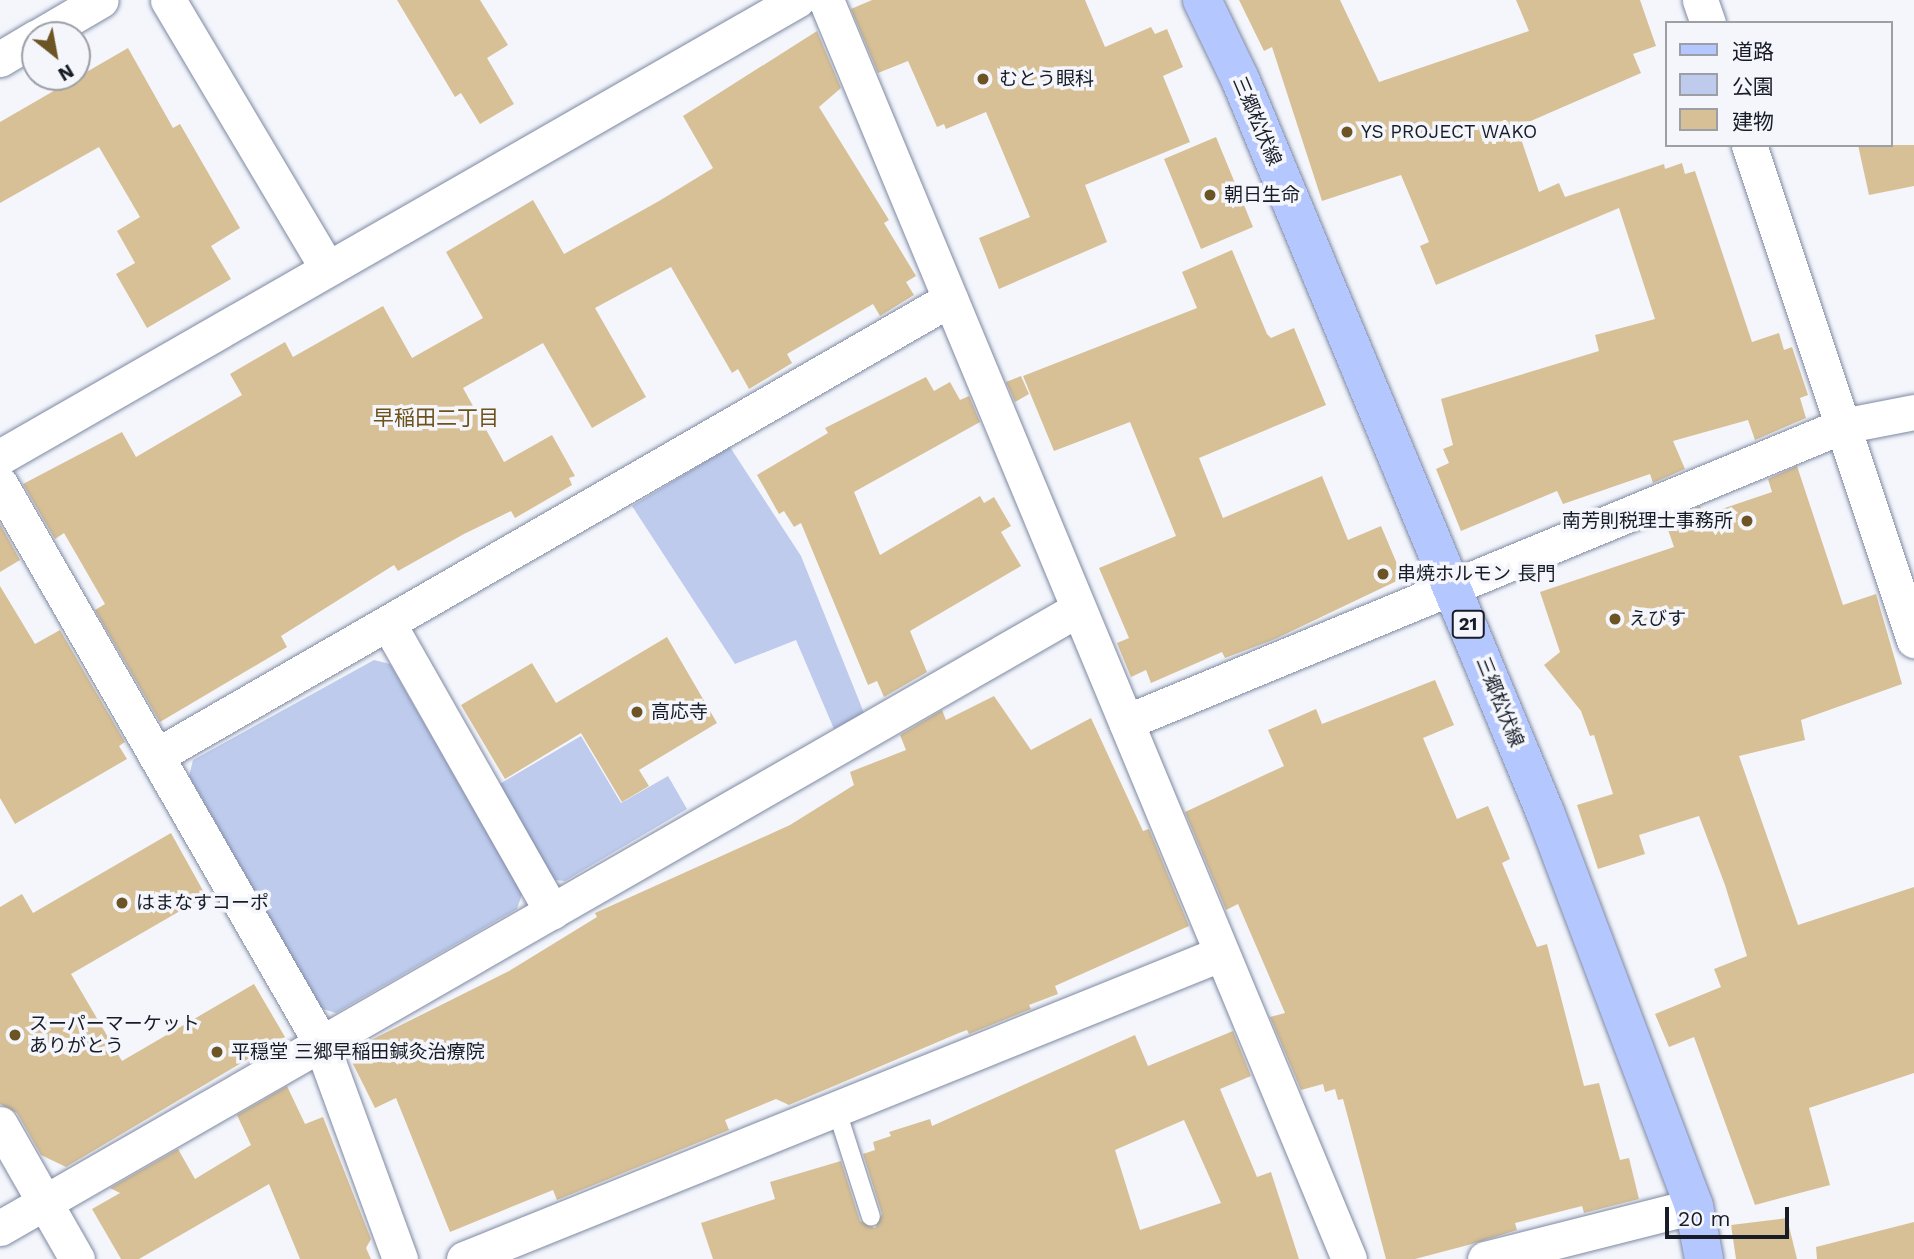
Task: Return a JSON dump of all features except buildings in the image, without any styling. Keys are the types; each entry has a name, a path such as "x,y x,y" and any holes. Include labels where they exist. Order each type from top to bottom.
{"main road":[{"name":"三郷松伏線","path":"1202,0 1240,79 1545,812 1694,1206 1704,1259"}],"street":[{"path":"65,21 101,0"},
{"path":"168,0 327,268"},
{"path":"0,457 797,0"},
{"path":"825,0 1349,1259"},
{"path":"1700,0 1707,21"},
{"path":"0,59 21,46"},
{"path":"1750,147 1914,640"},
{"path":"156,756 950,299"},
{"path":"1126,722 1454,589 1842,426 1914,412"},
{"path":"0,484 321,1043 400,1259"},
{"path":"0,1228 1077,609"},
{"path":"388,623 551,912"},
{"path":"464,1259 1220,954"},
{"path":"0,1124 77,1259"},
{"path":"1485,1259 1694,1206"}],"lane":[{"path":"836,1108 871,1217"}],"green space":[{"path":"730,447 801,556 864,713 834,729 796,640 735,664 632,506"},
{"path":"374,660 390,664 522,894 517,909 336,1013 320,1008 189,776 193,760"},
{"path":"581,736 621,803 668,776 687,809 565,881 544,879 491,789"}],"place":[{"name":"むとう眼科","path":"983,79"},
{"name":"YS PROJECT WAKO","path":"1347,132"},
{"name":"朝日生命","path":"1210,195"},
{"name":"南芳則税理士事務所","path":"1747,521"},
{"name":"串焼ホルモン 長門","path":"1383,574"},
{"name":"えびす","path":"1615,619"},
{"name":"高応寺","path":"637,712"},
{"name":"はまなすコーポ","path":"122,903"},
{"name":"スーパーマーケット ありがとう","path":"15,1035"},
{"name":"平穏堂 三郷早稲田鍼灸治療院","path":"217,1052"}],"district":[{"name":"早稲田二丁目","path":"436,418"}]}
